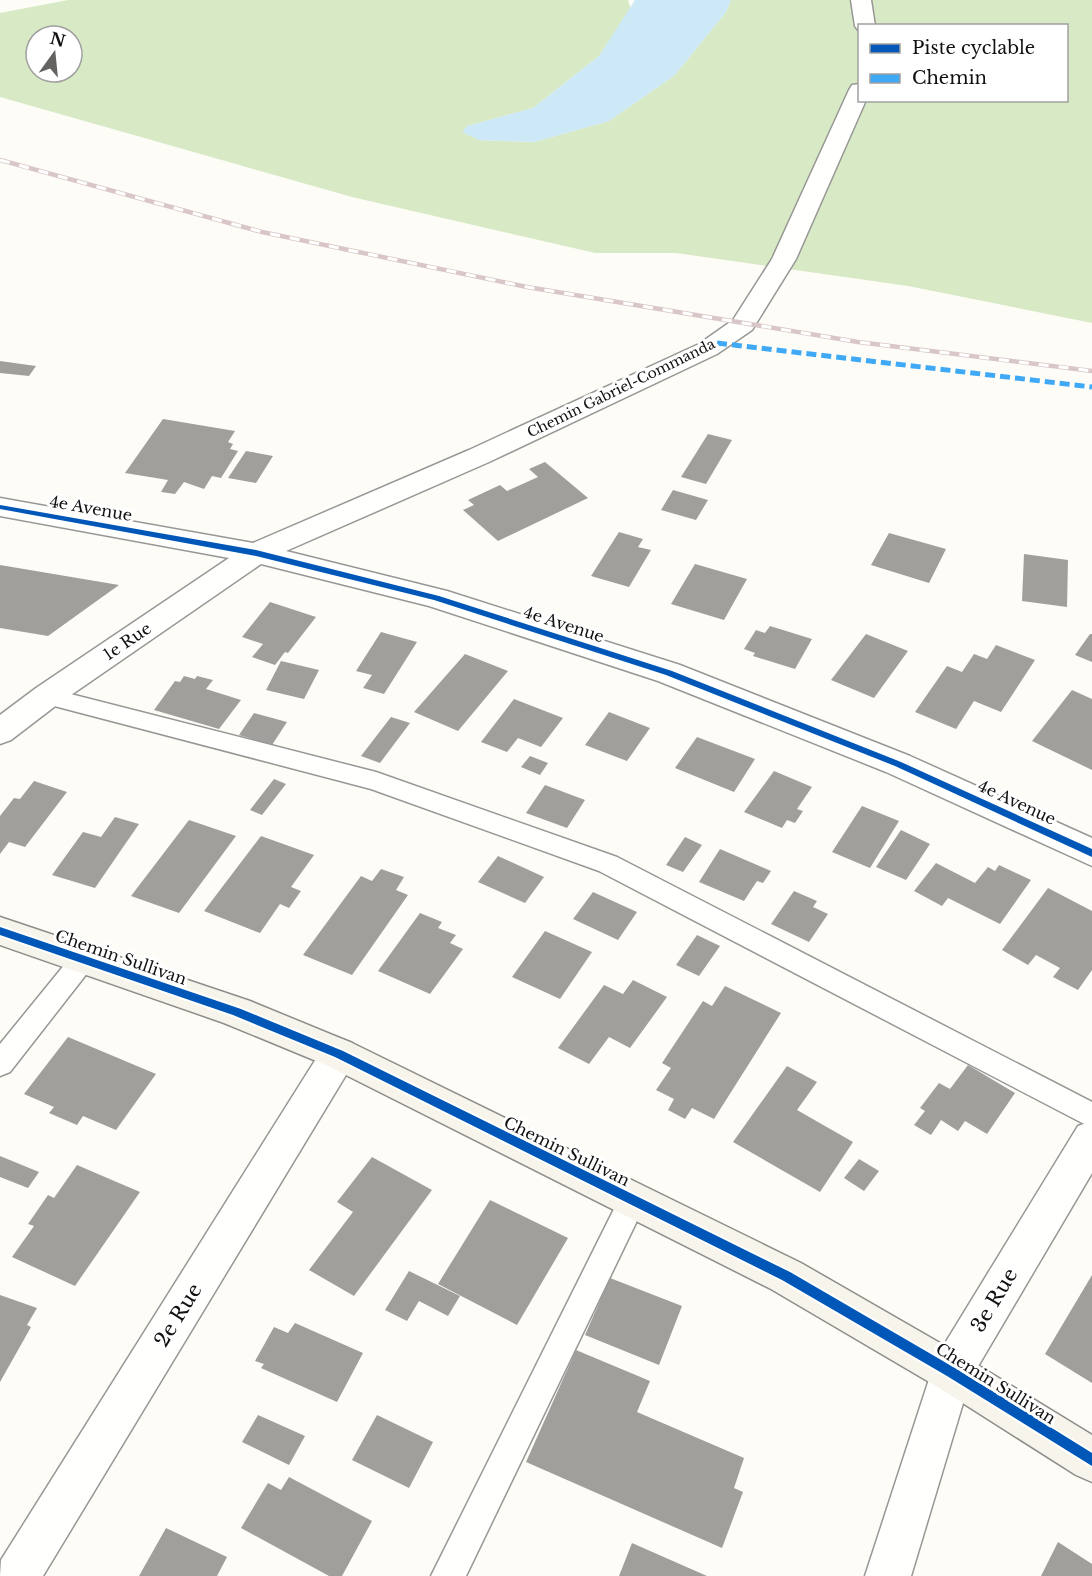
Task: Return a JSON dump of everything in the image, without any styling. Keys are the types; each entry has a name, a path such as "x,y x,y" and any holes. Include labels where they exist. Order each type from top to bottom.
{"street":[{"path":"861,0 865,24"},
{"name":"Chemin Gabriel-Commanda","path":"256,554 479,456 698,354 743,325 784,259 858,94"},
{"name":"4e Avenue","path":"0,507 256,554 436,598 669,673 898,764 1092,854"},
{"name":"1e Rue","path":"0,732 47,696 256,554"},
{"name":"Chemin Sullivan","path":"0,932 237,1012 339,1054 786,1276 951,1372 1092,1460"},
{"name":"2e Rue","path":"17,1576 339,1054"},
{"name":"3e Rue","path":"888,1576 951,1372 1092,1138"}],"lane":[{"path":"47,696 376,780 608,864 1092,1116"},
{"path":"0,1064 83,960"},
{"path":"448,1576 633,1200"}],"green space":[{"path":"68,0 628,0 631,9 599,56 533,108 467,126 479,140 534,142 609,121 675,75 726,12 731,0 1092,0 1092,323 908,286 676,253 595,253 352,197 0,97 0,13"}],"water":[{"path":"635,0 731,0 726,12 675,75 609,121 534,142 479,140 462,132 467,126 533,108 599,56"}],"building":[{"path":"0,361 36,366 29,376 0,373"},
{"path":"163,419 235,431 228,442 233,444 230,449 238,451 221,478 212,476 204,489 184,482 175,494 161,492 168,480 125,473"},
{"path":"708,434 732,440 706,484 681,477"},
{"path":"246,451 273,456 256,483 228,478"},
{"path":"545,462 588,498 498,541 463,510 474,505 468,500 500,485 507,491 538,477 529,469"},
{"path":"673,490 708,500 696,520 661,510"},
{"path":"619,532 643,539 638,547 651,550 629,587 591,576"},
{"path":"889,533 946,549 929,583 871,565"},
{"path":"1024,554 1068,560 1067,607 1022,601"},
{"path":"695,564 747,579 724,620 671,604"},
{"path":"0,565 119,585 48,636 0,628"},
{"path":"270,602 316,617 288,653 285,652 275,665 252,657 263,644 242,637"},
{"path":"770,626 812,639 795,669 753,656 755,653 744,649 756,630 765,633"},
{"path":"381,632 417,642 384,694 363,688 372,675 356,671"},
{"path":"866,634 908,651 874,698 831,680"},
{"path":"1092,634 1092,662 1075,655"},
{"path":"996,645 1035,660 1001,712 974,701 956,729 915,712 947,666 962,672 974,654 987,659"},
{"path":"465,654 508,671 458,731 414,712"},
{"path":"281,661 319,670 304,699 266,690"},
{"path":"184,676 213,680 206,689 241,700 219,729 154,710 175,681 180,682"},
{"path":"1072,690 1092,699 1092,770 1032,741"},
{"path":"514,699 563,718 541,747 518,738 507,752 481,742"},
{"path":"609,712 650,728 627,761 585,745"},
{"path":"254,713 287,722 272,745 239,735"},
{"path":"391,717 410,723 380,763 361,756"},
{"path":"697,737 755,759 734,792 675,768"},
{"path":"530,756 548,763 540,775 521,767"},
{"path":"774,771 812,787 797,809 803,811 795,823 787,820 782,828 744,812"},
{"path":"274,779 286,784 262,815 250,810"},
{"path":"34,781 67,792 25,847 9,842 0,854 0,816 14,798 20,799"},
{"path":"545,785 585,800 567,828 526,813"},
{"path":"862,806 899,821 870,868 832,852"},
{"path":"115,817 139,824 95,888 52,875 83,832 101,837"},
{"path":"189,820 236,836 179,913 131,896"},
{"path":"901,830 930,844 906,880 876,867"},
{"path":"261,836 314,855 291,887 301,891 289,908 280,904 260,933 204,911"},
{"path":"685,837 702,845 683,872 666,865"},
{"path":"720,849 771,871 763,883 757,881 744,901 699,882"},
{"path":"498,856 544,877 525,903 478,882"},
{"path":"936,863 975,883 988,867 995,871 999,865 1031,880 1000,924 948,898 942,906 914,891"},
{"path":"381,869 404,877 396,890 408,895 352,975 303,955 361,876 372,881"},
{"path":"1048,888 1092,911 1092,970 1078,990 1053,977 1060,968 1036,955 1028,965 1002,950"},
{"path":"794,891 817,901 813,907 828,914 809,942 771,924"},
{"path":"593,892 637,912 618,940 573,919"},
{"path":"420,913 442,922 438,928 456,935 450,943 463,949 430,994 378,971"},
{"path":"545,931 592,952 560,999 512,977"},
{"path":"697,935 720,946 699,976 676,965"},
{"path":"633,980 667,997 630,1048 609,1037 589,1064 558,1048 604,985 623,994"},
{"path":"725,986 781,1013 714,1119 692,1108 685,1119 668,1110 674,1099 656,1090 671,1068 662,1063 703,1001 712,1006"},
{"path":"68,1037 156,1074 116,1130 83,1116 77,1125 49,1113 54,1107 24,1094"},
{"path":"968,1065 1015,1093 987,1134 965,1121 958,1131 941,1120 931,1135 914,1125 925,1111 920,1108 939,1083 950,1089"},
{"path":"787,1066 817,1082 797,1110 853,1142 820,1192 733,1142"},
{"path":"0,1156 39,1172 28,1188 0,1177"},
{"path":"372,1157 432,1190 354,1296 309,1270 353,1212 337,1202"},
{"path":"859,1159 879,1171 864,1191 844,1178"},
{"path":"77,1165 140,1192 75,1286 12,1257 34,1226 28,1224 48,1195 54,1198"},
{"path":"490,1200 568,1238 517,1325 438,1284"},
{"path":"409,1271 460,1296 448,1316 419,1301 407,1321 385,1310"},
{"path":"1092,1275 1092,1383 1045,1354"},
{"path":"610,1278 682,1306 659,1365 585,1335"},
{"path":"0,1295 37,1308 27,1325 31,1327 0,1382"},
{"path":"295,1323 363,1353 337,1402 261,1368 264,1364 255,1361 274,1327 288,1333"},
{"path":"576,1350 650,1381 637,1412 744,1458 734,1488 743,1492 722,1548 526,1462"},
{"path":"258,1415 305,1436 289,1465 242,1442"},
{"path":"377,1415 433,1442 409,1488 352,1460"},
{"path":"289,1477 372,1521 342,1576 329,1576 241,1528 268,1483 281,1490"},
{"path":"166,1528 227,1557 217,1576 139,1576"},
{"path":"1058,1542 1092,1564 1092,1576 1041,1576"},
{"path":"632,1543 707,1576 619,1576"}],"railway":[{"path":"0,160 262,232 527,287 858,342 1092,371"}],"marked path":[{"path":"717,343 1092,387"}],"cycle path":[{"path":"0,507 256,553 436,598 669,673 898,764 1092,853"},
{"path":"0,931 237,1012 339,1054 786,1276 951,1372 1092,1460"}]}
